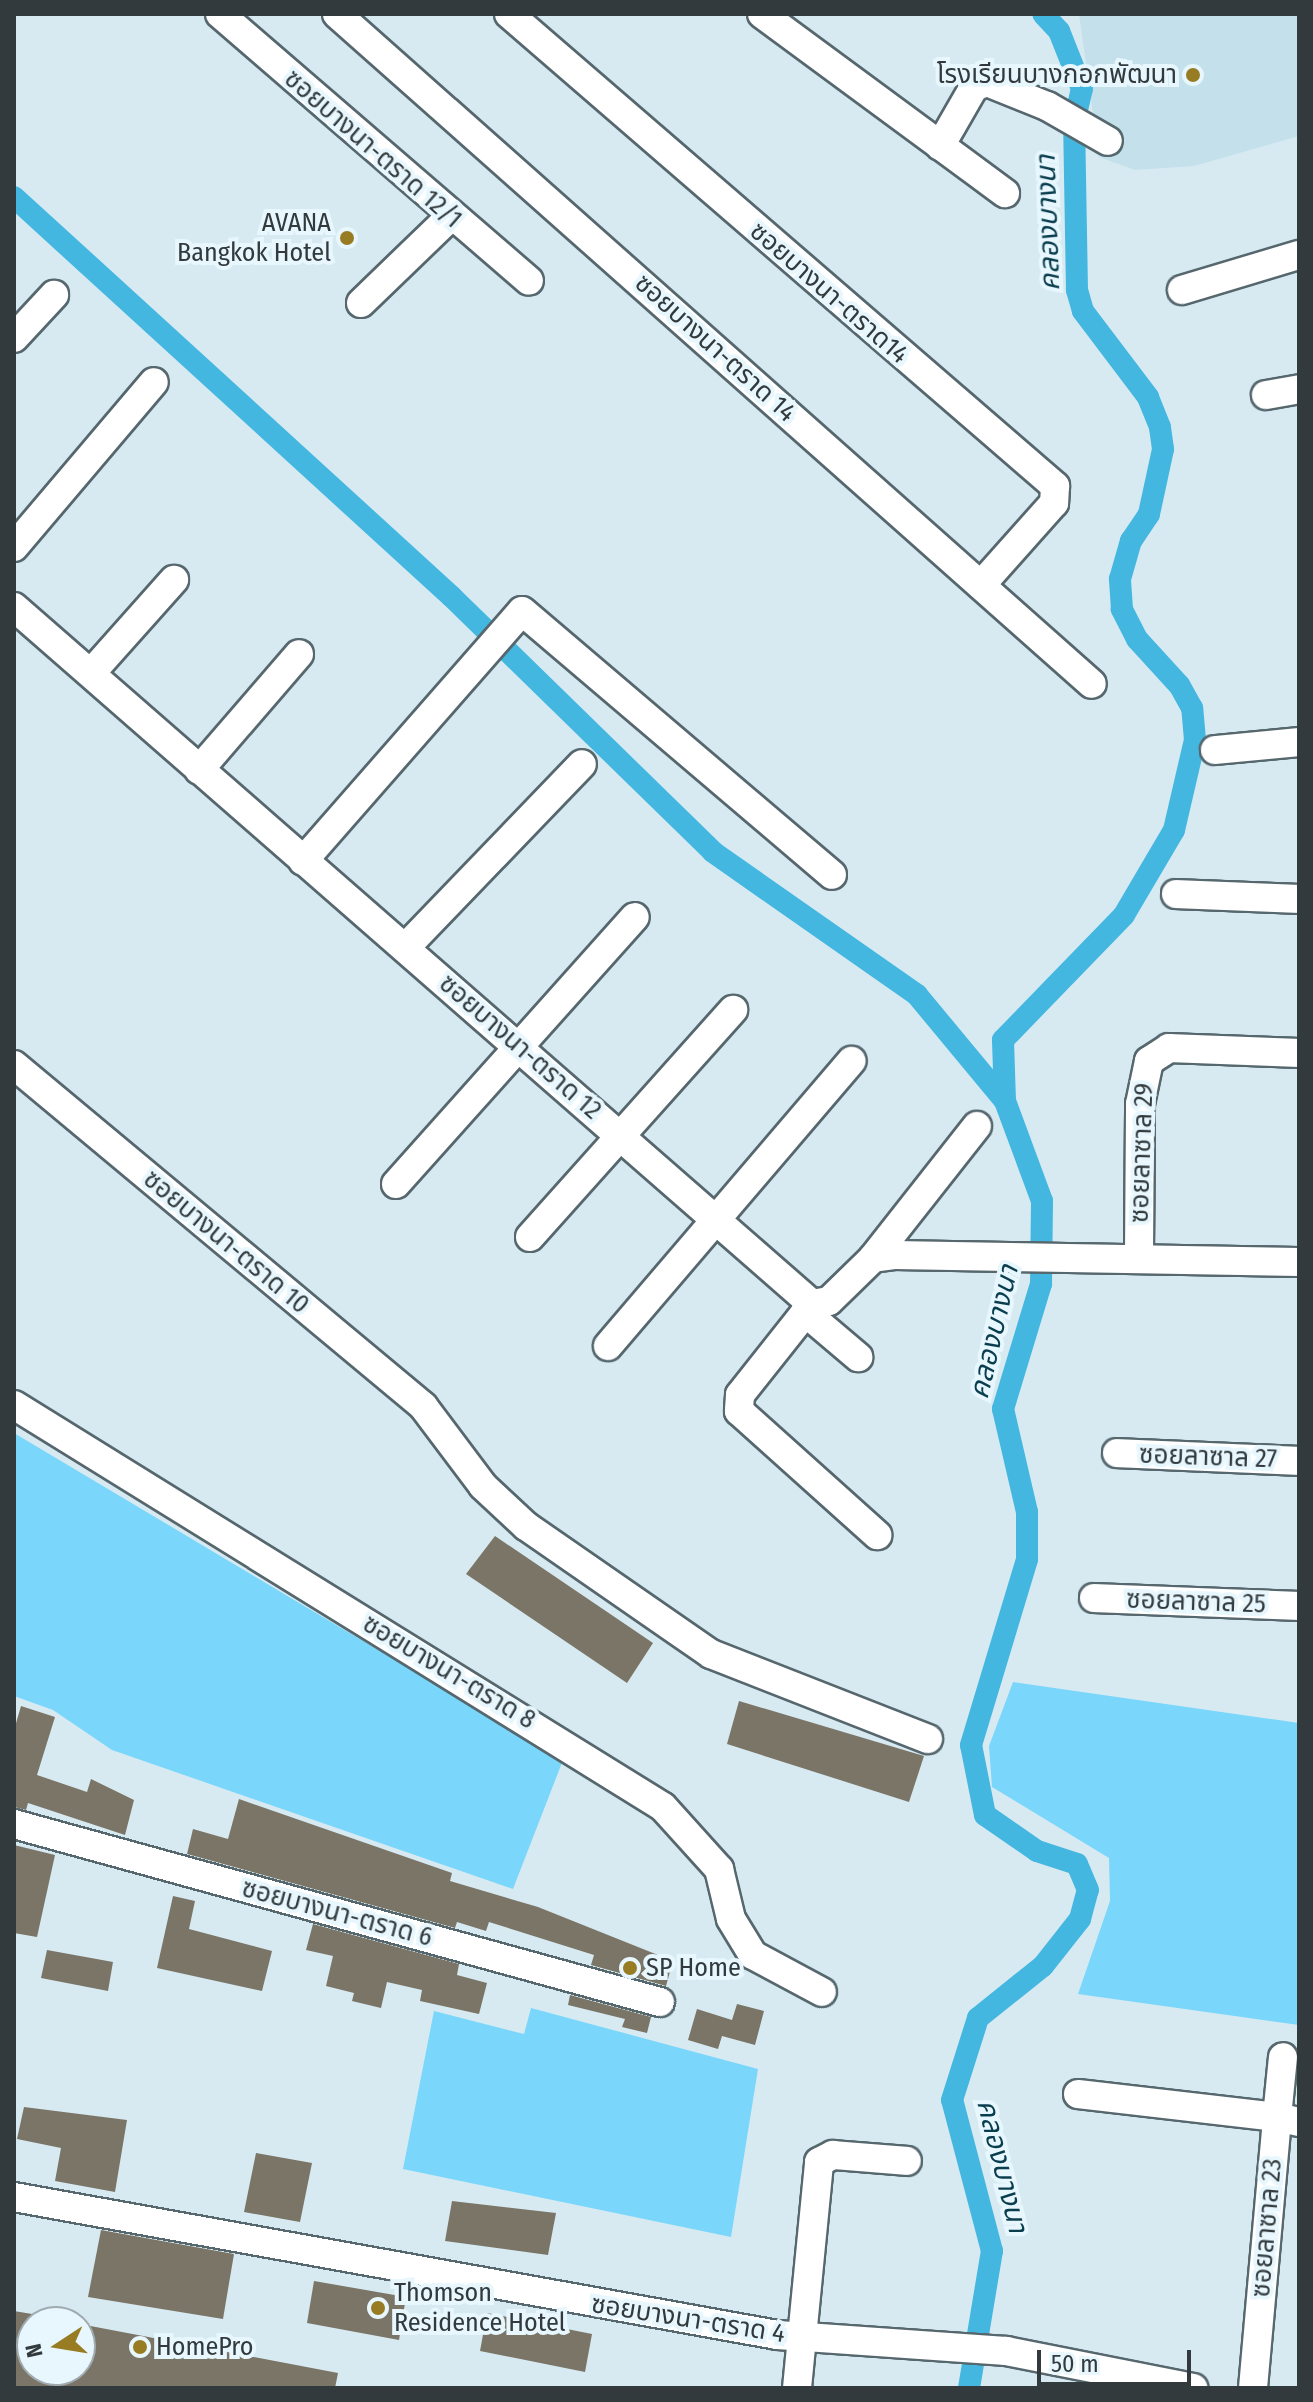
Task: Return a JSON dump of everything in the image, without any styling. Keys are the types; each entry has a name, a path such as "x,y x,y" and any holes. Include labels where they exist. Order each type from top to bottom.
{"street":[{"name":"ซอยบางนา-ตราด 12/1","path":"220,14 449,218 529,281"},
{"name":"ซอยบางนา-ตราด 14","path":"337,14 1092,684"},
{"name":"ซอยบางนา-ตราด14","path":"509,14 1055,486 1054,503 981,585"},
{"path":"762,14 1005,193"},
{"path":"940,146 977,84 991,83 1047,106 1108,141"},
{"path":"361,303 449,218"},
{"path":"1182,290 1299,255"},
{"path":"17,330 54,295"},
{"path":"14,547 154,382"},
{"path":"1266,395 1299,389"},
{"path":"91,673 174,580"},
{"name":"ซอยบางนา-ตราด 12","path":"14,607 618,1133 719,1223 858,1357"},
{"path":"303,861 522,611 832,875"},
{"path":"199,770 299,654"},
{"path":"1215,750 1299,742"},
{"path":"405,948 582,764"},
{"path":"1176,894 1299,899"},
{"path":"396,1184 635,917"},
{"path":"530,1237 618,1133 733,1010"},
{"name":"ซอยลาซาล 29","path":"1139,1255 1140,1104 1149,1061 1169,1048 1299,1053"},
{"path":"608,1346 719,1223 851,1061"},
{"name":"ซอยบางนา-ตราด 10","path":"14,1065 435,1421 483,1486 526,1526 711,1654 928,1739"},
{"path":"877,1535 739,1411 740,1395 808,1308 829,1301 873,1258 977,1126"},
{"name":"ซอยลาซาล 29","path":"873,1258 1139,1255 1299,1262"},
{"name":"ซอยบางนา-ตราด 8","path":"14,1405 663,1807 719,1869 731,1919 753,1955 822,1992"},
{"name":"ซอยลาซาล 27","path":"1117,1453 1299,1461"},
{"name":"ซอยลาซาล 25","path":"1094,1598 1299,1606"},
{"name":"ซอยบางนา-ตราด 6","path":"14,1824 660,2002"},
{"name":"ซอยลาซาล 23","path":"1253,2388 1288,2119 1283,2057"},
{"path":"1078,2094 1288,2119"},
{"path":"797,2388 819,2162 833,2155 907,2161"},
{"name":"ซอยบางนา-ตราด 4","path":"14,2197 801,2338 1006,2351 1193,2388"}],"shaded area":[{"name":"โรงเรียนบางกอกพัฒนา","path":"1079,14 1299,14 1299,136 1194,166 1135,170 1099,157"},
{"path":"14,1433 563,1760 513,1889 112,1750 53,1710 14,1696"},
{"path":"1013,1682 1299,1723 1299,2025 1078,1994 1110,1901 1109,1858 992,1787 989,1746"},
{"path":"531,2008 758,2069 731,2237 403,2169 434,2011 524,2034"}],"building":[{"path":"495,1536 653,1643 627,1683 466,1574"},
{"path":"739,1701 924,1756 909,1802 727,1744"},
{"path":"21,1706 55,1717 37,1775 87,1792 91,1779 134,1800 125,1835 28,1803 26,1810 14,1807 14,1730"},
{"path":"239,1799 452,1873 450,1881 538,1907 673,1961 666,1986 591,1965 594,1955 489,1922 486,1931 457,1922 455,1928 187,1854 193,1829 228,1839"},
{"path":"14,1845 55,1855 37,1937 14,1933"},
{"path":"173,1896 195,1901 189,1929 272,1951 262,1991 157,1968"},
{"path":"313,1924 459,1964 457,1975 487,1983 479,2014 420,2001 422,1990 387,1982 381,2008 352,2001 354,1993 326,1986 333,1956 306,1950"},
{"path":"47,1950 113,1962 108,1991 41,1978"},
{"path":"570,1995 651,2017 647,2033 622,2027 625,2019 568,2005"},
{"path":"737,2004 764,2011 755,2045 722,2036 718,2049 688,2040 697,2009 732,2020"},
{"path":"24,2107 127,2120 115,2192 55,2181 61,2148 17,2139"},
{"path":"256,2153 312,2163 300,2222 244,2212"},
{"path":"452,2201 556,2213 548,2255 445,2241"},
{"path":"101,2230 234,2254 223,2319 88,2297"},
{"path":"314,2281 406,2297 399,2340 307,2323"},
{"name":"HomePro","path":"14,2311 16,2386 96,2386 96,2327 338,2373 335,2388 14,2388"},
{"path":"487,2313 592,2334 585,2372 480,2351"}],"waterway":[{"name":"คลองบางนา","path":"969,2388 992,2251 952,2100 978,2018 1043,1966 1080,1919 1088,1890 1077,1864 1037,1851 985,1815 971,1745 1027,1559 1027,1512 1003,1409 1041,1284 1042,1201 1005,1101 1003,1040 1124,915 1174,830 1195,740 1192,708 1179,685 1137,639 1122,609 1120,579 1131,541 1149,514 1163,449 1160,427 1148,397 1083,311 1077,290 1074,123 1082,89 1059,31 1043,14"},
{"path":"14,197 452,597 713,852 917,995 1005,1101"}],"place":[{"name":"โรงเรียนบางกอกพัฒนา","path":"1193,75"},
{"name":"AVANA Bangkok Hotel","path":"347,238"},
{"name":"SP Home","path":"630,1968"},
{"name":"Thomson Residence Hotel","path":"378,2308"},
{"name":"HomePro","path":"140,2347"}]}
